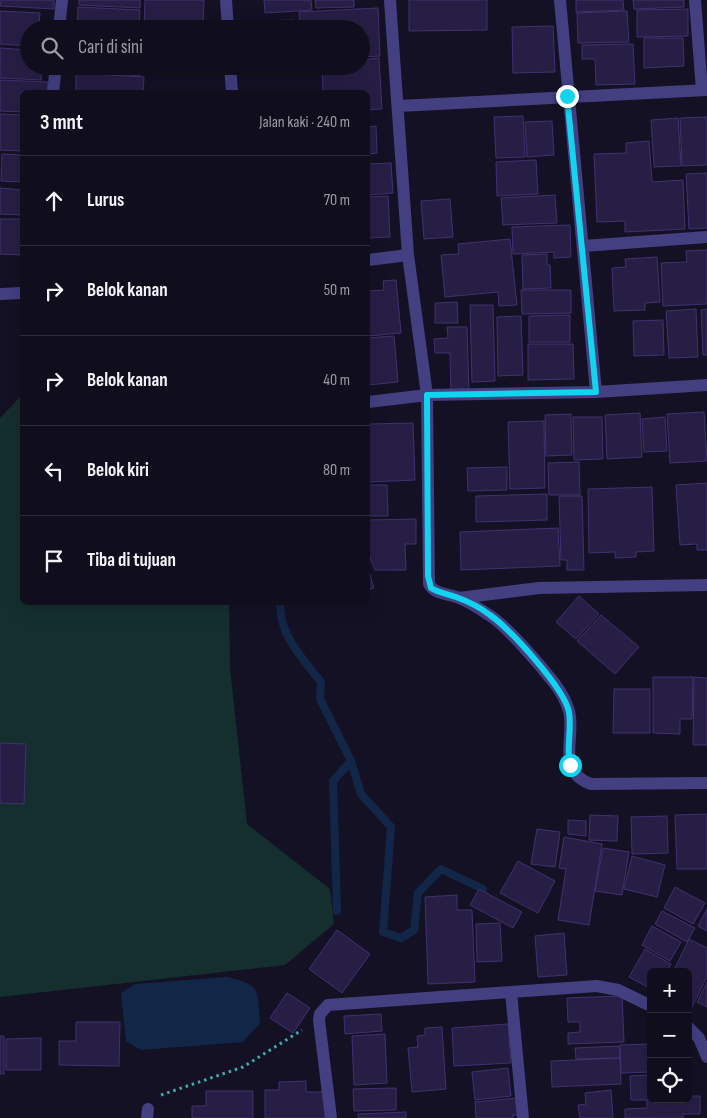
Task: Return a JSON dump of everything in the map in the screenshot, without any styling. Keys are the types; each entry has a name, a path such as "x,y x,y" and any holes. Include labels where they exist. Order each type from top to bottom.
{"street":[{"path":"60,20 62,0"},
{"path":"226,0 227,20"},
{"path":"390,0 408,255 427,395 429,584 436,592 459,598 491,616 541,666 561,692 569,712 570,735 568,755 570,765 584,782 591,784 707,783"},
{"path":"560,0 567,96 596,392"},
{"path":"398,106 704,90 695,0"},
{"path":"53,90 55,75"},
{"path":"231,75 232,90"},
{"path":"583,246 707,237"},
{"path":"370,260 408,255"},
{"path":"0,294 20,293"},
{"path":"370,402 427,395 596,392 707,386"},
{"path":"459,598 539,588 707,585"},
{"path":"331,1118 319,1020 320,1014 328,1006 597,986 618,990 647,1004"},
{"path":"511,992 523,1118"},
{"path":"692,1031 699,1038 707,1057"}],"path":[{"path":"148,1113 153,1098 243,1066 319,1020"}],"green space":[{"path":"20,397 20,605 229,605 230,668 247,824 330,889 334,924 285,965 0,997 0,418"}],"water":[{"path":"227,977 252,986 257,996 260,1023 243,1042 141,1050 126,1041 121,993 135,984"}],"building":[{"path":"1,0 54,0 54,9 0,6"},
{"path":"79,0 140,0 140,8 79,5"},
{"path":"145,0 204,0 203,20 144,20"},
{"path":"264,0 311,0 312,10 265,13"},
{"path":"315,0 354,0 354,7 316,8"},
{"path":"409,0 487,0 487,30 409,31"},
{"path":"576,0 623,0 624,10 576,12"},
{"path":"633,0 684,0 684,7 634,9"},
{"path":"78,7 140,10 139,20 77,20"},
{"path":"378,8 380,56 370,57 370,20 299,20 299,12"},
{"path":"688,9 688,36 637,37 637,10"},
{"path":"0,11 40,13 39,20 20,20 20,45 0,44"},
{"path":"627,11 629,42 578,43 577,13"},
{"path":"553,26 555,72 513,73 512,27"},
{"path":"644,38 683,38 684,66 644,68"},
{"path":"633,44 635,84 596,85 595,59 582,59 582,45"},
{"path":"0,48 20,49 20,75 41,75 41,80 0,78"},
{"path":"379,58 382,109 370,110 370,90 323,90 322,75 370,75 370,59"},
{"path":"76,75 144,77 143,90 76,90"},
{"path":"0,80 48,82 48,90 20,90 20,112 0,111"},
{"path":"0,114 20,115 20,151 0,150"},
{"path":"523,116 525,157 496,158 494,117"},
{"path":"707,117 707,165 682,166 680,118"},
{"path":"678,118 681,166 654,167 651,120"},
{"path":"552,121 554,155 527,157 525,122"},
{"path":"376,126 377,153 370,154 370,127"},
{"path":"649,141 652,182 683,180 685,229 625,232 625,221 597,222 594,154 626,153 626,143"},
{"path":"2,154 20,155 20,182 1,181"},
{"path":"536,160 538,194 497,196 496,162"},
{"path":"391,163 393,193 370,195 370,164"},
{"path":"707,173 707,228 689,229 686,174"},
{"path":"0,188 20,190 20,215 0,214"},
{"path":"555,195 557,223 503,225 501,198"},
{"path":"388,196 390,237 370,238 370,197"},
{"path":"450,199 453,237 424,239 421,201"},
{"path":"0,219 20,219 20,255 0,254"},
{"path":"570,225 571,257 554,258 554,252 513,254 512,227"},
{"path":"510,239 517,305 499,306 498,292 445,297 441,255 459,254 458,244"},
{"path":"707,250 707,304 663,306 661,263 687,262 686,251"},
{"path":"547,254 547,265 550,265 551,288 523,289 522,255"},
{"path":"657,257 660,302 645,303 645,310 614,311 612,268 626,267 625,259"},
{"path":"396,280 401,333 370,336 370,291 384,290 383,281"},
{"path":"521,290 571,290 571,313 522,314"},
{"path":"457,302 458,323 435,323 435,303"},
{"path":"470,305 493,305 495,381 472,382"},
{"path":"696,309 698,357 669,358 666,311"},
{"path":"707,309 707,355 703,355 701,310"},
{"path":"570,315 570,342 529,342 529,316"},
{"path":"521,316 523,375 498,376 497,317"},
{"path":"663,320 664,355 634,356 633,321"},
{"path":"447,327 467,327 469,392 451,393 450,353 435,353 434,339 448,338"},
{"path":"394,336 398,382 370,385 370,338"},
{"path":"528,344 573,344 574,379 528,380"},
{"path":"704,412 707,461 670,463 667,414"},
{"path":"640,413 642,457 607,459 605,415"},
{"path":"571,414 572,455 546,456 545,415"},
{"path":"573,417 602,417 603,459 574,460"},
{"path":"665,417 667,451 644,452 642,419"},
{"path":"544,421 545,488 510,489 508,422"},
{"path":"413,423 415,480 370,482 370,424"},
{"path":"579,462 580,495 549,495 548,463"},
{"path":"507,467 507,490 468,491 467,468"},
{"path":"707,483 707,550 697,550 697,544 680,545 676,485"},
{"path":"370,485 387,485 388,516 370,516"},
{"path":"652,487 654,551 636,552 636,557 615,558 615,552 589,553 588,489"},
{"path":"547,494 547,520 476,522 476,496"},
{"path":"559,496 582,496 584,570 567,570 567,560 561,560"},
{"path":"416,519 416,544 405,544 406,570 375,570 370,558 370,520"},
{"path":"558,528 560,566 461,570 460,532"},
{"path":"370,575 374,588 370,589"},
{"path":"579,596 599,614 576,639 556,622"},
{"path":"601,615 639,647 615,674 577,641"},
{"path":"653,677 693,677 692,719 680,719 680,734 653,733"},
{"path":"694,677 707,678 707,745 693,745"},
{"path":"614,689 650,689 650,733 613,733"},
{"path":"0,743 26,744 24,804 0,803"},
{"path":"707,814 707,869 677,869 675,815"},
{"path":"590,815 618,816 617,841 589,840"},
{"path":"667,816 668,853 632,854 631,817"},
{"path":"568,820 586,821 586,836 568,834"},
{"path":"537,829 560,832 555,867 531,864"},
{"path":"564,837 602,844 589,925 558,920 566,869 559,868"},
{"path":"603,848 629,852 622,895 595,891"},
{"path":"632,856 665,865 657,897 624,889"},
{"path":"518,861 555,881 538,913 500,893"},
{"path":"675,887 705,903 693,924 664,908"},
{"path":"479,889 522,912 513,928 470,905"},
{"path":"457,895 457,910 472,910 475,982 428,984 425,897"},
{"path":"707,909 707,931 698,926"},
{"path":"662,911 695,928 687,942 655,924"},
{"path":"500,923 502,961 477,962 476,924"},
{"path":"652,926 681,942 670,961 642,945"},
{"path":"337,930 370,954 342,993 309,969"},
{"path":"564,933 567,975 538,977 535,936"},
{"path":"689,939 707,948 707,977 692,1007 692,968 675,968"},
{"path":"645,949 671,964 669,968 647,968 647,987 629,977"},
{"path":"707,982 707,1007 697,1002"},
{"path":"287,993 310,1008 293,1033 270,1018"},
{"path":"622,996 624,1042 568,1044 568,1033 580,1032 580,1022 568,1022 567,998"},
{"path":"381,1014 382,1031 345,1034 344,1016"},
{"path":"76,1022 120,1022 119,1066 59,1065 59,1041 76,1041"},
{"path":"508,1024 511,1063 454,1066 452,1028"},
{"path":"442,1027 446,1089 412,1092 408,1048 418,1047 417,1036 425,1035 425,1028"},
{"path":"385,1034 387,1083 354,1085 352,1036"},
{"path":"0,1036 4,1036 4,1074 0,1074"},
{"path":"41,1038 41,1070 6,1070 6,1039"},
{"path":"647,1044 647,1072 621,1073 620,1045"},
{"path":"619,1046 620,1058 576,1059 575,1048"},
{"path":"620,1058 621,1084 552,1087 551,1061"},
{"path":"508,1068 511,1096 475,1100 472,1072"},
{"path":"647,1075 647,1100 631,1100 630,1076"},
{"path":"306,1081 306,1092 325,1092 325,1118 265,1118 265,1090 279,1090 279,1082"},
{"path":"396,1088 396,1110 354,1111 353,1089"},
{"path":"611,1090 613,1118 580,1118 578,1105 586,1104 585,1093"},
{"path":"206,1091 253,1091 253,1118 192,1118 192,1106 206,1106"},
{"path":"692,1096 700,1096 700,1114 683,1114 683,1118 625,1118 625,1109 647,1108 647,1103 692,1103"},
{"path":"517,1098 519,1115 513,1115 513,1118 476,1118 475,1102"},
{"path":"406,1112 406,1118 358,1118 358,1114"}],"waterway":[{"path":"280,605 283,625 293,645 321,682 320,699 351,761 361,794 391,827 383,932 401,938 414,930 418,893 441,869 483,889"},
{"path":"337,911 333,781 351,761"}],"route":[{"path":"567,96 596,392 427,395 429,584 436,592 459,598 491,616 541,666 561,692 569,712 570,735 568,755 570,765"}]}
